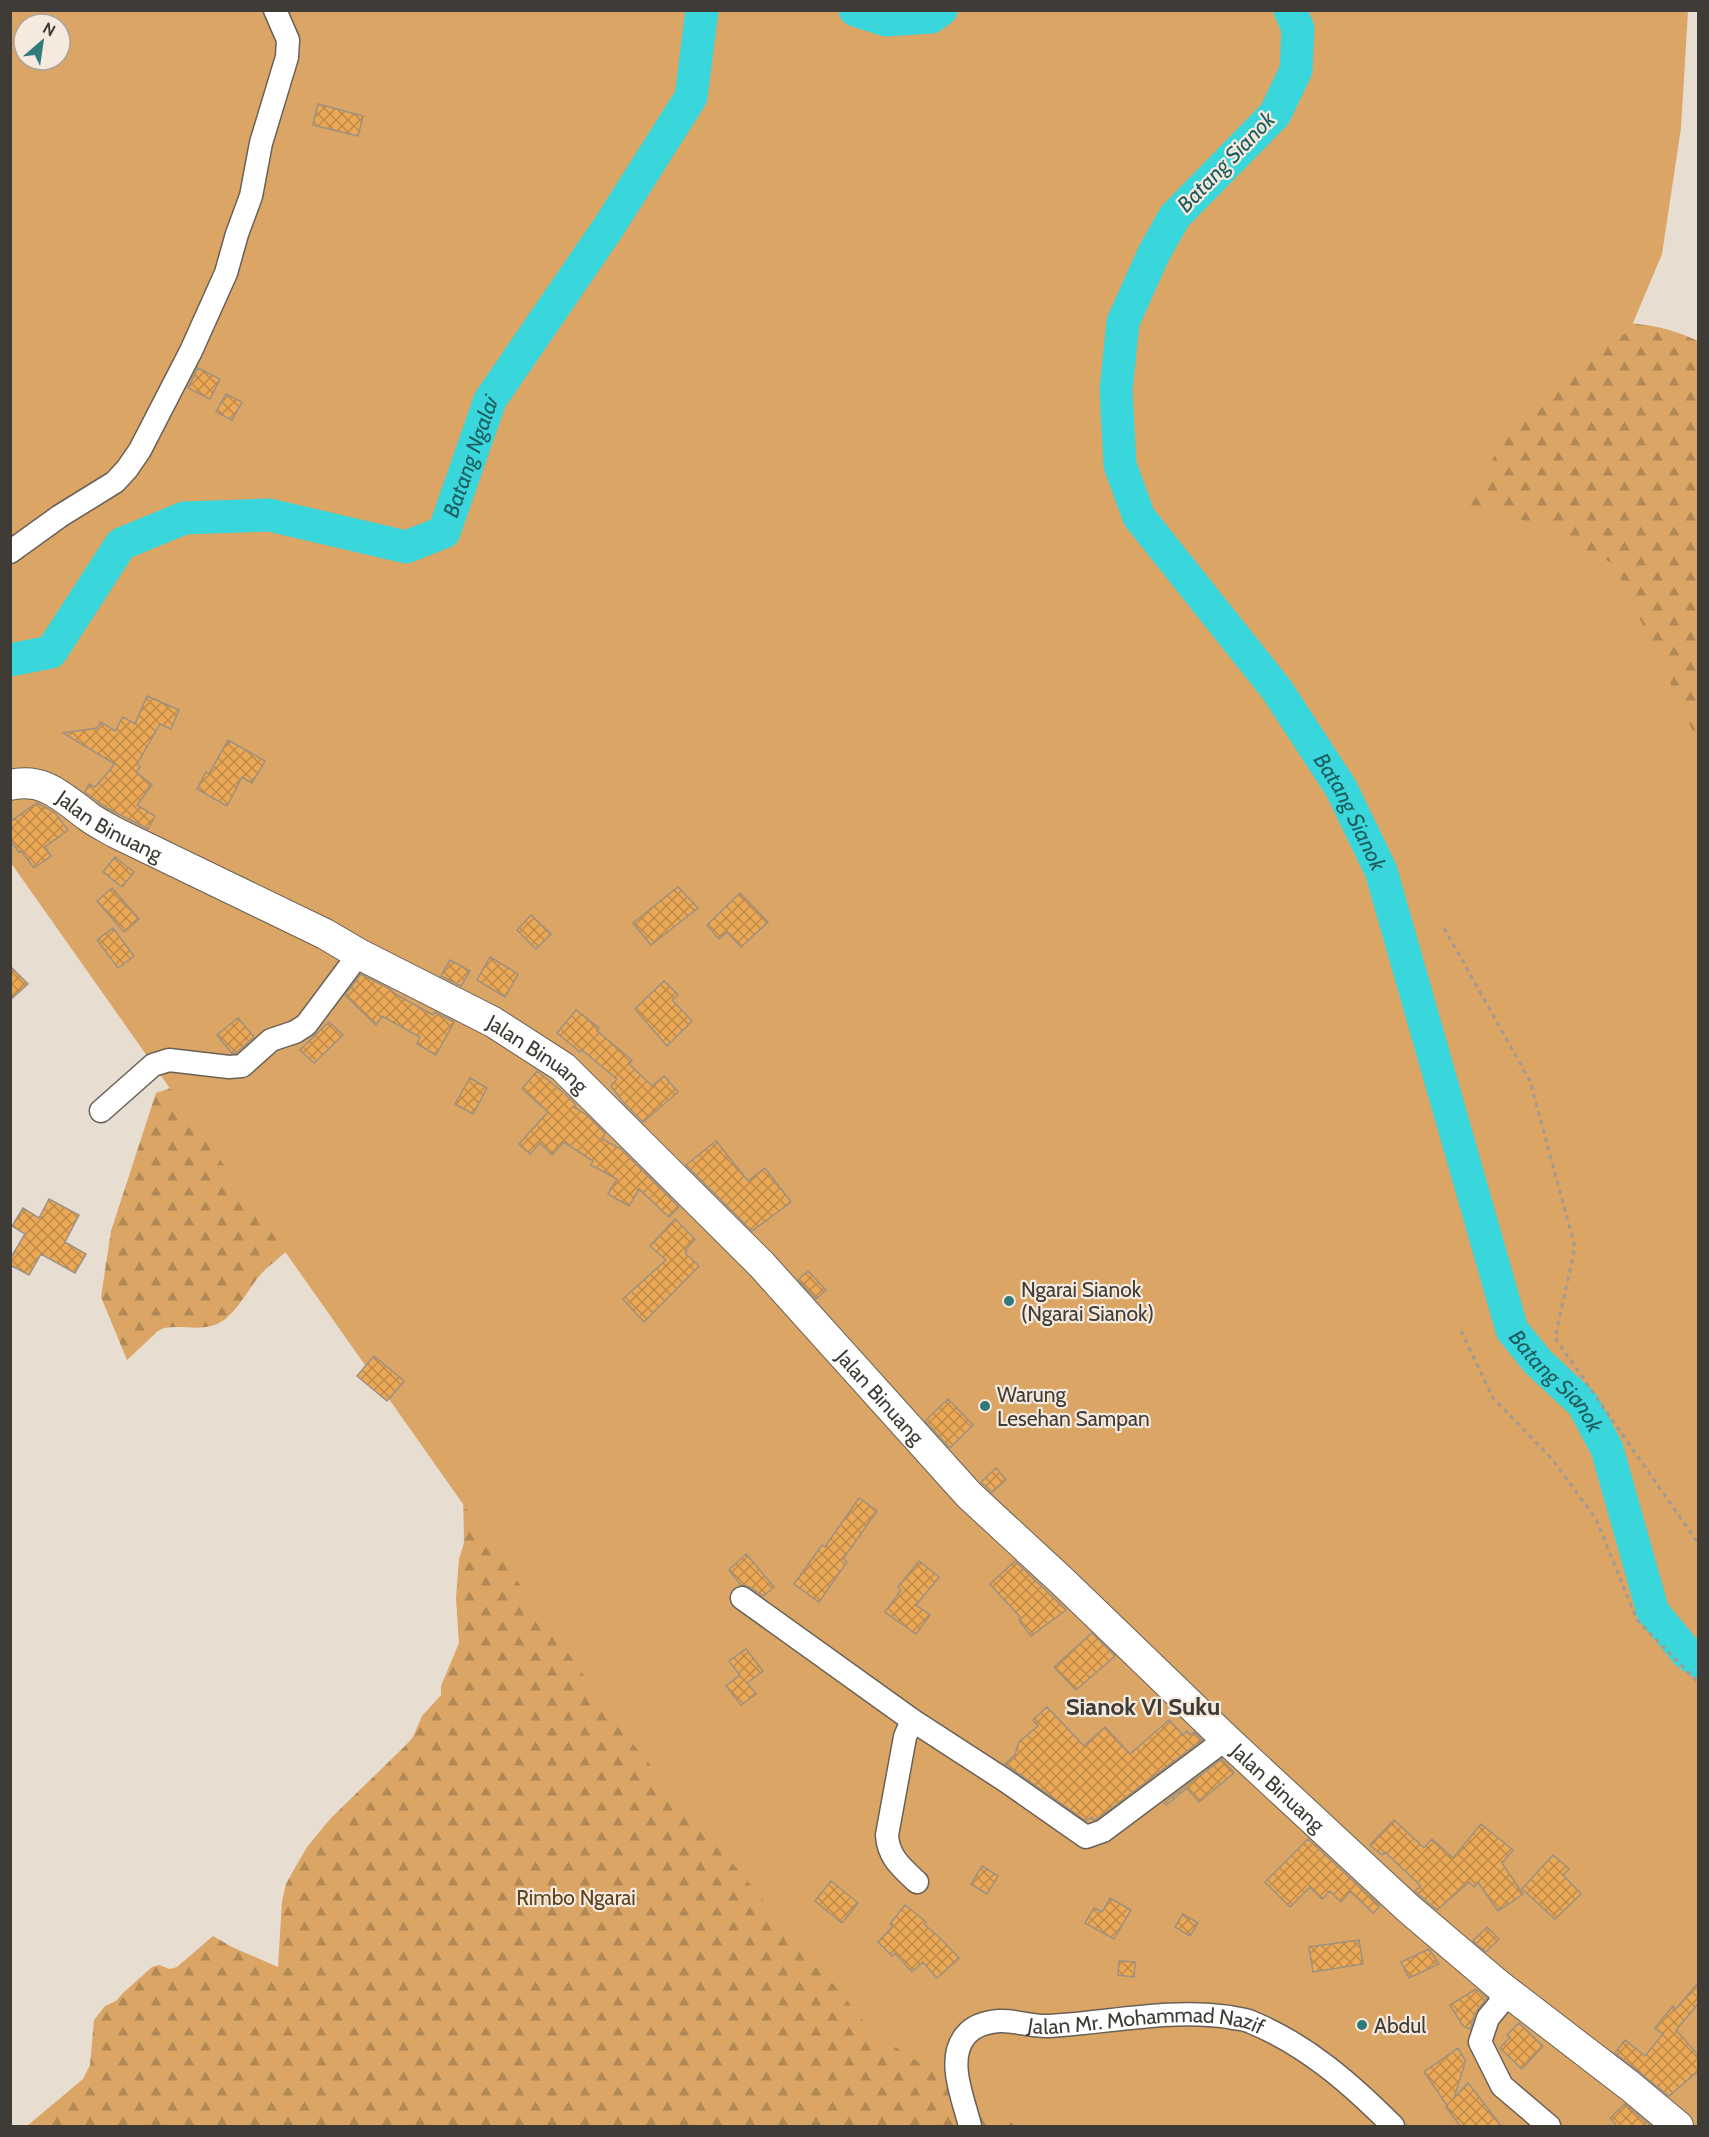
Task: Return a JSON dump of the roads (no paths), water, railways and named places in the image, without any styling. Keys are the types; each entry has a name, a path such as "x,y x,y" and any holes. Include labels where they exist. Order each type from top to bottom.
{"main road":[{"name":"Jalan Binuang","path":"10,785 35,783 49,788 114,832 315,929 359,954 494,1022 563,1067 762,1265 969,1495 1409,1910 1496,1983 1630,2086 1678,2127"}],"street":[{"path":"10,552 60,516 115,482 127,469 140,450 191,351 226,273 251,196 261,143 287,57 288,40 275,10"},
{"path":"101,1111 153,1065 161,1062 169,1060 229,1067 242,1066 271,1040 295,1032 306,1025 359,954"},
{"path":"742,1598 912,1720 1006,1781 1086,1837 1103,1831 1226,1739"},
{"path":"912,1720 905,1737 887,1835 888,1847 893,1858 916,1882"},
{"path":"1496,1983 1502,2001 1488,2018 1480,2042 1502,2086 1549,2127"},
{"name":"Jalan Mr. Mohammad Nazif","path":"970,2127 956,2068 959,2047 966,2035 978,2025 999,2020 1045,2026 1162,2014 1213,2015 1249,2020 1323,2062 1393,2127"}],"waterway":[{"name":"Batang Ngalai","path":"10,660 51,652 121,544 184,518 269,515 406,547 444,532 490,400 608,228 691,97 702,10"},
{"name":"Batang Ngalai","path":"855,10 886,20 931,17 941,10"},
{"name":"Batang Sianok","path":"1290,10 1298,29 1296,70 1275,114 1175,216 1154,253 1123,322 1116,390 1120,465 1139,517 1277,690 1341,788 1381,871 1512,1330 1538,1362 1583,1404 1607,1449 1653,1612 1687,1653 1698,1661"}],"place":[{"name":"Ngarai Sianok (Ngarai Sianok)","path":"1009,1301"},
{"name":"Warung Lesehan Sampan","path":"985,1406"},
{"name":"Abdul","path":"1362,2025"}],"district":[{"name":"Sianok VI Suku","path":"1143,1706"}],"park label":[{"name":"Rimbo Ngarai","path":"576,1897"}]}
